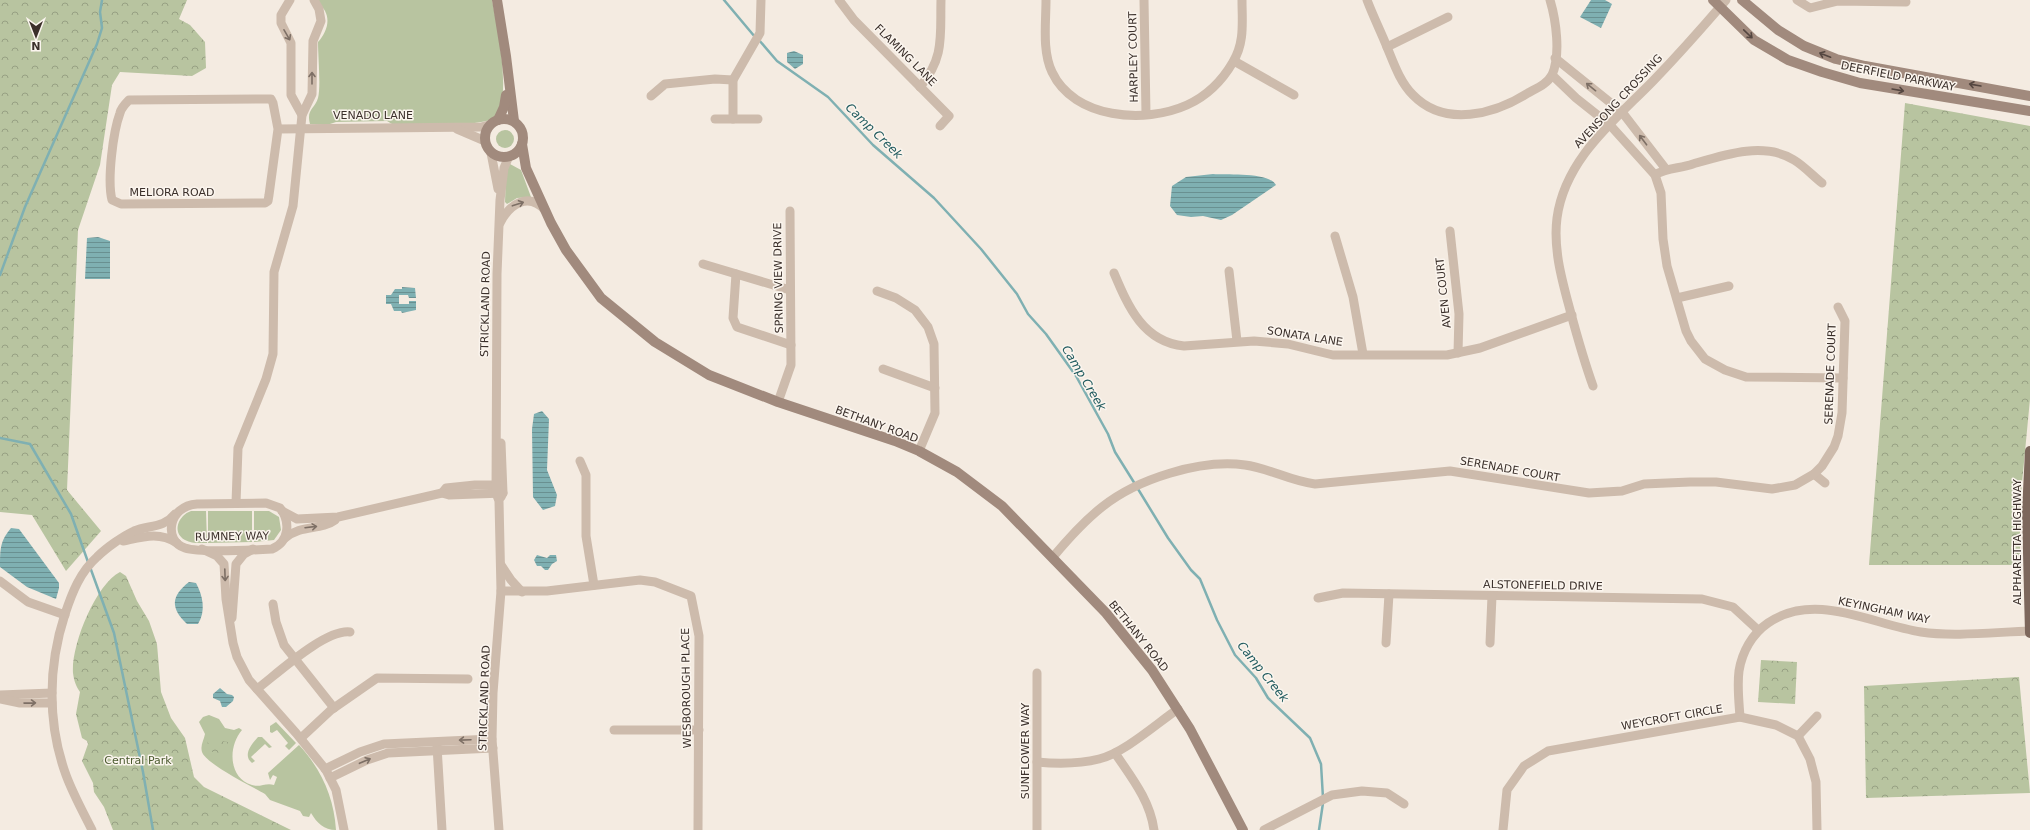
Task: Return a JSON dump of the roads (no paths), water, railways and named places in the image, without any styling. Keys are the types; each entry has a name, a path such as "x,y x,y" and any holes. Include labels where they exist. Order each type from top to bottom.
{"main road":[{"name":"ALPHARETTA HIGHWAY","path":"2030,451 2027,512 2030,632"}],"street":[{"path":"290,0 281,15 281,23 290,39 292,46 292,97 302,114"},
{"path":"236,503 238,448 266,379 273,354 274,272 294,201 302,114 312,94 313,41 321,21 319,9 314,0"},
{"path":"497,0 514,122 522,133 522,144 511,156 501,157 491,153 485,141 493,122 504,107 508,79"},
{"path":"733,119 733,80 760,33 761,0"},
{"name":"FLAMING LANE","path":"839,0 854,20 949,116 940,126"},
{"path":"920,87 934,68 939,50 941,0"},
{"path":"1046,0 1046,42 1048,61 1055,77 1064,91 1088,107 1099,111 1121,115 1146,114 1177,109 1197,100 1215,86 1234,61 1238,51 1243,29 1242,0"},
{"name":"HARPLEY COURT","path":"1144,0 1146,114"},
{"path":"1367,0 1400,78 1413,95 1431,108 1450,113 1480,114 1502,108 1545,84 1552,75 1555,58 1556,29 1550,0"},
{"name":"DEERFIELD PARKWAY","path":"1742,0 1778,30 1804,46 1836,59 2030,96"},
{"path":"1796,0 1810,8 1841,1 1906,2"},
{"name":"DEERFIELD PARKWAY","path":"1720,2 1754,40 1788,60 1822,72 1860,83 2030,111"},
{"name":"AVENSONG CROSSING","path":"1593,386 1572,315 1557,252 1556,230 1559,207 1566,185 1576,165 1610,125 1653,81 1720,2"},
{"path":"1387,47 1448,17"},
{"path":"1555,58 1622,112 1665,168"},
{"path":"1234,61 1294,95"},
{"path":"1552,75 1576,98 1610,125 1655,175 1661,193 1663,239 1667,266 1682,320 1691,341 1705,359 1714,366 1735,374 1758,378 1780,376 1842,378"},
{"path":"651,96 665,84 715,79 733,80"},
{"name":"MELIORA ROAD","path":"271,99 274,103 278,128 270,195 268,201 265,203 121,204 112,200 111,161 113,147 120,112 129,100 271,99"},
{"path":"715,119 758,119"},
{"path":"493,122 514,122"},
{"name":"VENADO LANE","path":"301,128 446,127 493,122"},
{"name":"VENADO LANE","path":"446,127 465,132 485,141"},
{"path":"278,128 301,128"},
{"name":"BETHANY ROAD","path":"522,144 526,168 545,210 565,247 601,298 655,342 709,375 778,402 894,441 919,451 953,470 1002,506 1053,556 1130,641 1152,670 1178,709 1243,830"},
{"path":"1655,175 1665,168 1682,168 1739,151 1760,151 1793,159 1822,183"},
{"name":"STRICKLAND ROAD","path":"491,153 500,200"},
{"name":"BETHANY ROAD","path":"511,156 526,168"},
{"name":"STRICKLAND ROAD","path":"500,491 496,462 496,287 500,200 504,168 511,156"},
{"name":"STRICKLAND ROAD","path":"499,226 510,207 520,202 534,202 540,204 545,210"},
{"name":"SPRING VIEW DRIVE","path":"778,402 791,365 790,211"},
{"name":"AVEN COURT","path":"1450,232 1459,314 1458,353"},
{"path":"1335,236 1352,297 1362,354"},
{"path":"703,264 790,290"},
{"path":"1229,271 1237,341"},
{"name":"SONATA LANE","path":"1114,273 1128,306 1149,332 1160,340 1172,345 1184,346 1237,341 1254,341 1288,344 1332,355 1436,355 1458,353 1480,348 1572,315"},
{"name":"SPRING VIEW DRIVE","path":"736,274 733,318 737,327 791,345"},
{"path":"1677,298 1729,286"},
{"path":"877,290 896,298 915,310 928,327 934,344 935,413 919,451"},
{"name":"SERENADE COURT","path":"1053,556 1078,528 1103,506 1124,493 1155,479 1212,464 1235,464 1258,467 1292,480 1315,484 1450,471 1588,493 1617,492 1644,484 1690,482 1784,488 1800,483 1814,474 1829,457 1838,436 1842,413 1845,321 1838,307"},
{"path":"883,369 935,388"},
{"name":"STRICKLAND ROAD","path":"496,382 498,390 501,591 494,693 493,743 499,830"},
{"path":"580,461 586,475 586,536 594,586"},
{"path":"477,485 488,479 496,462"},
{"path":"1814,474 1825,483"},
{"name":"RUMNEY WAY","path":"442,493 446,488 477,485 500,491"},
{"name":"RUMNEY WAY","path":"470,494 500,491"},
{"name":"RUMNEY WAY","path":"155,531 167,522 181,508 189,504 266,503 278,507 282,511 297,519 338,518 442,493 484,496 491,500 496,506 500,520"},
{"name":"RUMNEY WAY","path":"282,511 287,520 285,538"},
{"path":"175,514 172,530 177,543"},
{"name":"RUMNEY WAY","path":"92,830 62,763 56,738 52,698 53,669 64,616 73,591 87,568 105,550 133,532 155,531 184,548 202,550 272,549 278,546 285,538 296,530 324,525 338,518"},
{"path":"202,550 212,553 224,564 231,636 239,661 249,680 301,738 325,769 330,778 340,807 344,830"},
{"path":"231,636 235,567 244,554 253,550"},
{"path":"500,562 510,580 522,592"},
{"name":"WESBOROUGH PLACE","path":"501,591 547,591 632,580 648,580 691,596 699,636 698,830"},
{"path":"0,581 30,603 64,616"},
{"name":"ALSTONEFIELD DRIVE","path":"1318,598 1344,593 1702,599 1733,607 1758,630"},
{"path":"1386,643 1389,594"},
{"path":"1490,642 1492,596"},
{"path":"273,604 281,639 294,660 334,708"},
{"name":"KEYINGHAM WAY","path":"1740,717 1739,672 1744,652 1758,630 1777,617 1800,610 1835,611 1921,632 2030,632"},
{"path":"257,689 294,660 333,634 350,632"},
{"name":"SUNFLOWER WAY","path":"1036,830 1037,673"},
{"path":"301,738 334,708 377,678 468,679"},
{"path":"4,698 52,698"},
{"path":"1037,762 1078,763 1100,759 1115,753 1178,709"},
{"path":"1817,716 1798,736 1810,759 1816,782 1817,830"},
{"name":"WEYCROFT CIRCLE","path":"1503,830 1507,790 1524,766 1548,751 1740,717 1776,725 1798,736"},
{"path":"614,730 699,730"},
{"path":"325,769 380,744 437,740 493,743"},
{"path":"437,740 442,830"},
{"path":"330,778 363,762 388,753 437,751 493,743"},
{"path":"1115,753 1142,794 1152,814 1154,830"},
{"path":"1264,830 1332,795 1362,791 1387,794 1404,804"}],"water":[{"path":"1591,0 1605,0 1612,4 1601,28 1580,17"},
{"path":"794,51 803,55 803,64 795,69 787,62 787,53"},
{"path":"1213,174 1257,176 1272,181 1276,185 1232,215 1221,220 1203,216 1191,217 1177,215 1170,206 1172,186 1186,177"},
{"path":"98,237 110,241 110,279 85,279 87,238"},
{"path":"402,287 415,288 416,298 409,298 408,295 399,295 399,304 409,304 409,301 416,301 416,310 402,313 401,311 394,311 391,304 386,304 386,295 391,295 395,289 402,289"},
{"path":"542,411 549,419 547,470 557,495 555,506 543,510 533,497 532,429 534,414"},
{"path":"11,528 19,529 59,583 56,599 27,587 0,567 1,546"},
{"path":"537,555 547,558 550,555 556,555 557,561 552,564 548,570 545,570 541,566 537,566 534,560"},
{"path":"189,582 196,583 202,598 203,609 198,624 187,624 181,618 175,607 176,597 183,587"},
{"path":"220,688 227,694 234,697 233,701 226,707 222,707 220,701 213,698 213,694"}],"waterway":[{"path":"0,275 25,207 97,44 102,28 100,12 102,0"},
{"name":"Camp Creek","path":"724,0 755,37"},
{"name":"Camp Creek","path":"759,40 777,61 828,97 873,145 934,198 981,249 1017,294 1028,314 1046,334 1076,376 1108,434 1115,452 1135,484"},
{"path":"0,438 30,444 71,514 88,562"},
{"name":"Camp Creek","path":"1138,489 1168,538 1191,570 1200,579 1217,620 1235,655 1256,678 1268,698 1310,738 1321,764 1323,798"},
{"path":"90,567 114,633 143,772 153,830"},
{"name":"Camp Creek","path":"1319,830 1323,803"}],"park label":[{"name":"Central Park","path":"138,760"}]}
